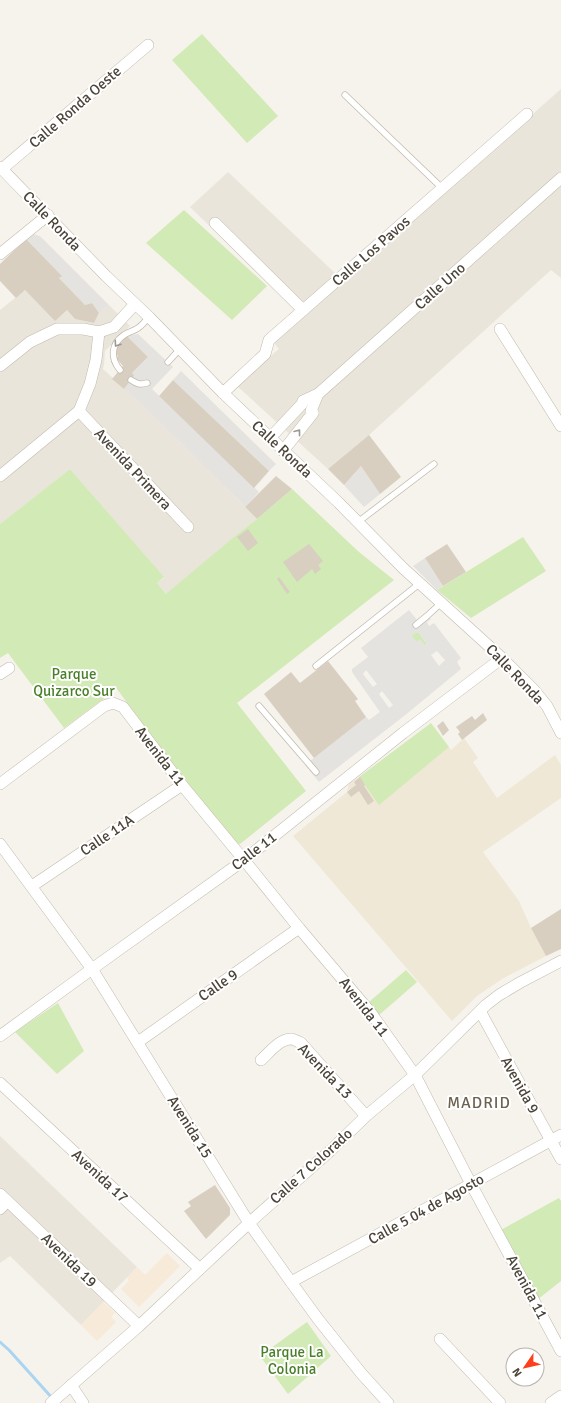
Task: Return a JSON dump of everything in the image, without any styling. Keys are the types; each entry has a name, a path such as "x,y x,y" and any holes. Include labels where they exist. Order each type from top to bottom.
{"street":[{"name":"Calle Ronda Oeste","path":"1,168 148,45"},
{"name":"Calle Los Pavos","path":"223,393 265,354 269,340 527,114"},
{"name":"Calle Ronda","path":"1,168 48,215 73,243 136,304 223,393 358,522 440,604 502,658 540,697 561,732"},
{"name":"Calle Uno","path":"270,438 302,404 303,401 318,394 561,178"},
{"path":"0,254 48,215"},
{"path":"215,223 303,310"},
{"path":"0,366 30,342 57,329 83,329 100,332 114,327 136,304"},
{"path":"500,329 561,426"},
{"path":"0,476 79,411 90,384 96,360 100,332"},
{"name":"Calle Uno","path":"283,451 312,413 311,410 318,394"},
{"name":"Avenida Primera","path":"79,411 188,527"},
{"name":"Calle 11","path":"0,1036 244,860 404,733 502,658"},
{"name":"Avenida 11","path":"0,784 104,706 113,703 123,707 182,784 299,928 371,1013 415,1075 471,1184 561,1351"},
{"name":"Calle 11A","path":"32,886 182,784"},
{"name":"Avenida 15","path":"0,844 92,969 250,1223 318,1319 361,1373 388,1403"},
{"name":"Calle 9","path":"138,1042 299,928"},
{"name":"Calle 7 Colorado","path":"52,1403 139,1326 330,1151 366,1116 415,1075 480,1011 499,995 561,961"},
{"name":"Avenida 9","path":"480,1011 561,1159"},
{"name":"Avenida 13","path":"261,1060 280,1043 286,1040 292,1039 301,1043 366,1116"},
{"name":"Avenida 17","path":"0,1083 200,1269"},
{"name":"Calle 5 04 de Agosto","path":"291,1282 561,1135"},
{"name":"Avenida 19","path":"2,1201 139,1326"},
{"path":"440,1339 500,1403"},
{"path":"71,1385 83,1403"},
{"path":"551,1403 561,1396"}],"lane":[{"path":"345,95 442,188"},
{"path":"120,370 115,364 113,358 112,351 115,344 124,335 139,328 149,317"},
{"path":"168,362 180,349"},
{"path":"131,380 142,385 147,383"},
{"path":"358,522 434,464"},
{"path":"316,666 419,584"},
{"path":"416,625 440,604"},
{"path":"259,706 316,772"}],"shaded area":[{"path":"561,89 561,278 551,270 369,435 328,469 236,385 279,349 274,343"},
{"path":"228,172 336,274 296,310 190,207"},
{"path":"33,234 40,236 109,305 99,313 92,303 85,305 59,278 61,275 26,239"},
{"path":"25,290 55,320 67,310 75,319 94,323 99,313 109,305 130,326 105,351 103,369 139,402 257,519 235,536 167,595 157,583 164,578 70,469 0,524 0,310"},
{"path":"138,334 173,367 152,389 259,492 245,507 124,389 131,380 132,373 148,357 127,336"},
{"path":"181,371 276,464 269,471 173,380"},
{"path":"361,466 380,494 364,507 344,485"},
{"path":"425,558 443,586 437,590 413,566"},
{"path":"409,610 417,620 425,614 431,619 427,622 429,626 434,623 461,658 457,662 461,669 404,716 319,782 305,765 366,717 369,720 380,712 352,672 352,669 368,657 361,648","holes":["419,633 427,644 426,646 420,639 416,642 412,635","437,651 445,660 439,666 431,655","366,670 377,684 373,687 363,674","382,691 393,705 389,708 379,694"]},
{"path":"464,738 478,758 473,762 497,798 555,755 561,765 561,798 483,852 519,901 546,956 502,979 477,996 452,1021 293,836 347,792 349,784 359,777 379,804 449,747 451,750"},
{"path":"0,1136 137,1267 81,1325 10,1256 0,1263"},
{"path":"167,1253 180,1266 139,1307 121,1289 129,1281 127,1278 137,1267 145,1275"},
{"path":"103,1302 115,1313 111,1317 116,1322 97,1341 81,1325"}],"green space":[{"path":"202,34 278,116 247,143 172,60"},
{"path":"184,210 267,286 232,320 146,243"},
{"name":"Parque Quizarco Sur","path":"70,469 164,577 157,583 166,594 292,489 359,552 394,580 237,703 306,791 240,844 230,843 117,689 64,728 8,653 0,658 0,524"},
{"path":"523,537 546,571 471,618 437,590"},
{"path":"419,633 427,644 425,646 416,642 411,635"},
{"path":"431,723 449,747 379,805 359,777"},
{"path":"406,970 417,982 378,1016 369,1002"},
{"path":"58,1003 84,1051 57,1074 15,1032"},
{"path":"559,1198 561,1201 561,1281 537,1300 499,1231"},
{"name":"Parque La Colonia","path":"307,1322 331,1356 288,1394 260,1356"}],"building":[{"path":"26,239 62,276 59,278 85,305 92,303 99,313 94,323 75,319 67,310 55,321 25,290 16,298 0,281 0,264"},
{"path":"127,336 148,357 132,373 134,375 124,389 112,379 123,366 116,358 118,356 113,351"},
{"path":"173,380 269,471 254,488 159,396"},
{"path":"369,435 401,477 380,494 361,466 344,485 328,469"},
{"path":"276,476 292,489 257,519 245,507"},
{"path":"248,529 258,543 248,551 237,537"},
{"path":"309,544 323,561 318,565 321,569 315,574 312,569 297,582 283,562"},
{"path":"447,544 466,572 443,586 425,558"},
{"path":"279,577 290,592 287,594 277,579"},
{"path":"328,661 358,699 355,701 366,717 314,758 264,694 291,672 300,683"},
{"path":"483,713 487,720 462,740 458,734 460,732 456,727 472,716 475,720"},
{"path":"443,721 449,730 443,736 437,726"},
{"path":"360,777 374,801 368,805 359,791 351,797 347,792 356,785 354,782"},
{"path":"561,909 561,949 546,956 531,928"},
{"path":"215,1185 230,1208 230,1215 206,1239 184,1211 191,1206 188,1202"}],"waterway":[{"path":"0,1342 53,1399"}],"district":[{"name":"MADRID","path":"479,1103"}]}
